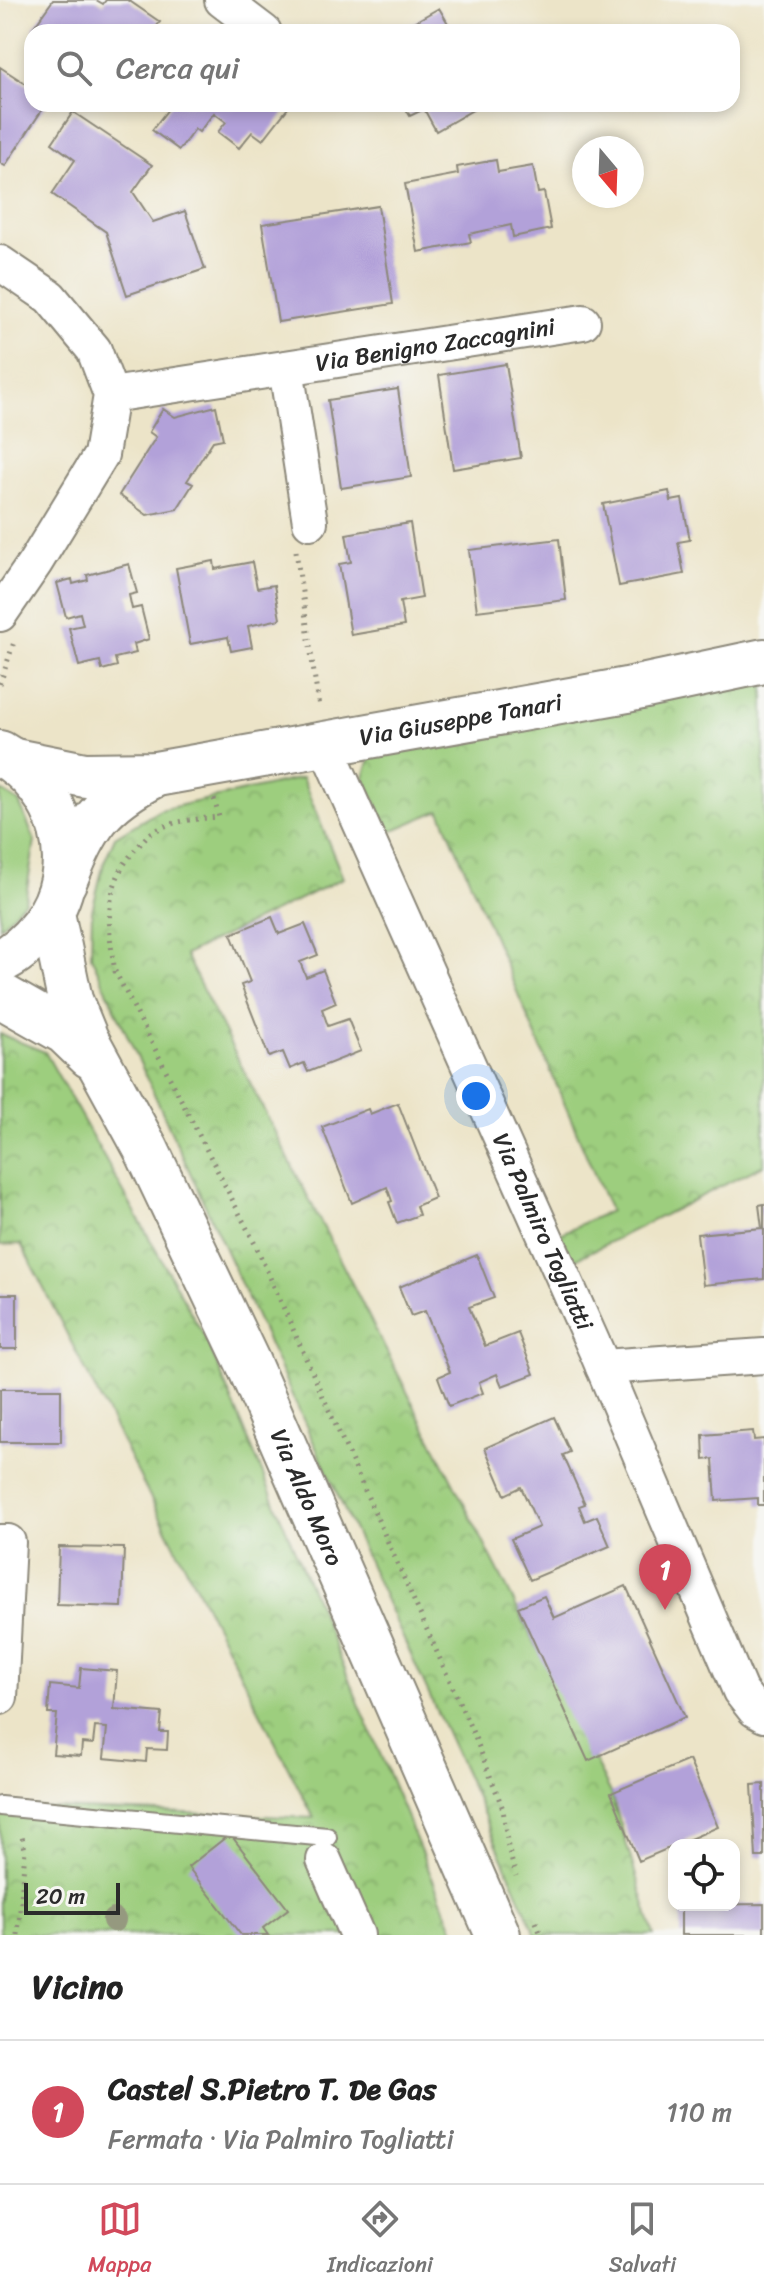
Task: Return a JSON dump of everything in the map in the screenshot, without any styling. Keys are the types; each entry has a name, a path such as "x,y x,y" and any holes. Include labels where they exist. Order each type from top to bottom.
{"main road":[{"name":"Via Giuseppe Tanari","path":"8,757 85,775 156,774 627,690 764,661"},
{"name":"Via Aldo Moro","path":"8,757 40,785 58,814 66,847 58,897 70,1000 100,1068 146,1149 517,1928"},
{"name":"Via Giuseppe Tanari","path":"58,897 80,842 98,815 126,790 156,774"},
{"path":"0,961 33,938 58,897"},
{"name":"Via Aldo Moro","path":"0,995 65,1032 100,1068"}],"street":[{"path":"222,0 254,24"},
{"path":"0,263 50,297 94,350 111,395 101,455 35,563 4,626"},
{"name":"Via Benigno Zaccagnini","path":"111,395 583,322"},
{"name":"Via Benigno Zaccagnini","path":"286,368 310,522"},
{"name":"Via Palmiro Togliatti","path":"325,744 603,1367 740,1691 755,1710 764,1715"},
{"path":"603,1367 764,1356"},
{"path":"0,1542 8,1542 0,1697"},
{"path":"325,1849 357,1935"}],"lane":[{"path":"4,1806 325,1849"}],"path":[{"path":"310,522 294,536 325,744"},
{"path":"0,684 16,643 4,626"},
{"path":"209,765 211,790 219,817 184,820 152,832 122,864 110,903 108,935 115,971 255,1244 477,1742 503,1809 508,1847 517,1878"},
{"path":"4,1806 25,1841 18,1935"},
{"path":"517,1928 541,1935"}],"green space":[{"path":"764,679 764,1165 572,1261 559,1234 610,1211 440,810 389,832 364,777 372,753"},
{"path":"302,778 343,878 185,955 611,1793 654,1935 536,1935 485,1817 91,956 92,911 104,862 115,837 160,810"},
{"path":"0,790 19,802 35,841 25,901 0,927"},
{"path":"0,1034 45,1052 208,1343 456,1935 0,1935 0,1806 314,1818 21,1244 0,1245"}],"building":[{"path":"53,0 96,0 103,4 106,0 128,0 160,22 158,24 36,24"},
{"path":"439,8 448,24 411,24"},
{"path":"0,67 24,83 24,112 41,112 5,166 0,163"},
{"path":"73,112 152,165 133,192 153,222 185,211 205,269 127,295 106,232 52,194 75,160 52,143"},
{"path":"166,112 285,112 263,140 252,132 239,148 218,132 226,122 214,113 199,132 195,129 179,150 152,130"},
{"path":"426,112 469,112 436,131"},
{"path":"496,160 498,172 533,166 538,193 544,192 551,229 513,237 511,225 469,234 471,242 418,252 405,184 458,174 457,167"},
{"path":"378,206 393,304 278,322 262,224"},
{"path":"506,364 521,458 453,469 439,375"},
{"path":"398,389 411,477 341,488 328,400"},
{"path":"216,406 223,439 213,441 187,481 193,484 177,509 147,515 119,495 156,437 149,432 163,409 175,417"},
{"path":"669,491 671,501 682,499 690,540 678,542 684,574 619,586 603,504"},
{"path":"410,523 422,598 400,602 404,626 351,635 339,564 351,562 346,534"},
{"path":"559,539 566,600 477,611 469,550"},
{"path":"214,561 215,569 252,562 257,588 274,585 280,619 248,626 252,647 231,651 228,637 190,644 176,568"},
{"path":"129,564 137,593 129,595 132,609 141,607 149,639 134,644 136,653 115,658 117,666 102,670 100,661 79,666 69,628 83,625 80,613 66,617 57,583 72,579 73,584 88,580 87,575"},
{"path":"272,917 279,934 305,924 318,955 300,962 306,977 323,970 336,1003 322,1009 328,1026 348,1019 361,1051 308,1072 304,1063 290,1069 283,1052 269,1057 241,985 250,982 231,934"},
{"path":"398,1103 435,1198 416,1206 419,1215 397,1223 387,1187 352,1203 322,1127 368,1109 370,1114"},
{"path":"764,1204 764,1279 703,1285 697,1234 762,1228 759,1205"},
{"path":"477,1255 494,1298 469,1307 485,1346 518,1333 534,1374 502,1386 497,1374 479,1382 483,1393 449,1406 438,1377 450,1372 425,1311 411,1316 399,1287"},
{"path":"0,1294 17,1294 17,1349 0,1349"},
{"path":"0,1389 61,1389 61,1442 0,1442"},
{"path":"554,1417 570,1452 563,1455 585,1504 579,1506 585,1521 597,1516 610,1546 530,1580 511,1539 539,1527 521,1487 505,1495 485,1448"},
{"path":"753,1431 754,1440 764,1439 764,1505 758,1505 758,1498 716,1501 713,1459 704,1460 703,1435"},
{"path":"59,1547 124,1548 122,1607 57,1605"},
{"path":"626,1586 685,1717 588,1761 518,1607 544,1596 554,1618"},
{"path":"81,1668 117,1671 114,1709 162,1713 160,1732 168,1732 167,1750 147,1749 146,1762 104,1758 107,1728 95,1727 93,1744 82,1743 81,1756 53,1754 57,1714 48,1714 50,1685 79,1688"},
{"path":"689,1760 718,1827 690,1839 668,1839 668,1849 639,1861 611,1793"},
{"path":"764,1784 764,1857 756,1857 752,1785"},
{"path":"230,1834 288,1909 263,1928 268,1935 241,1935 188,1867"},
{"path":"740,1904 764,1904 764,1935 681,1935 681,1911 740,1911"}],"place":[{"name":"Castel S.Pietro T. De Gas","path":"665,1610"}]}
